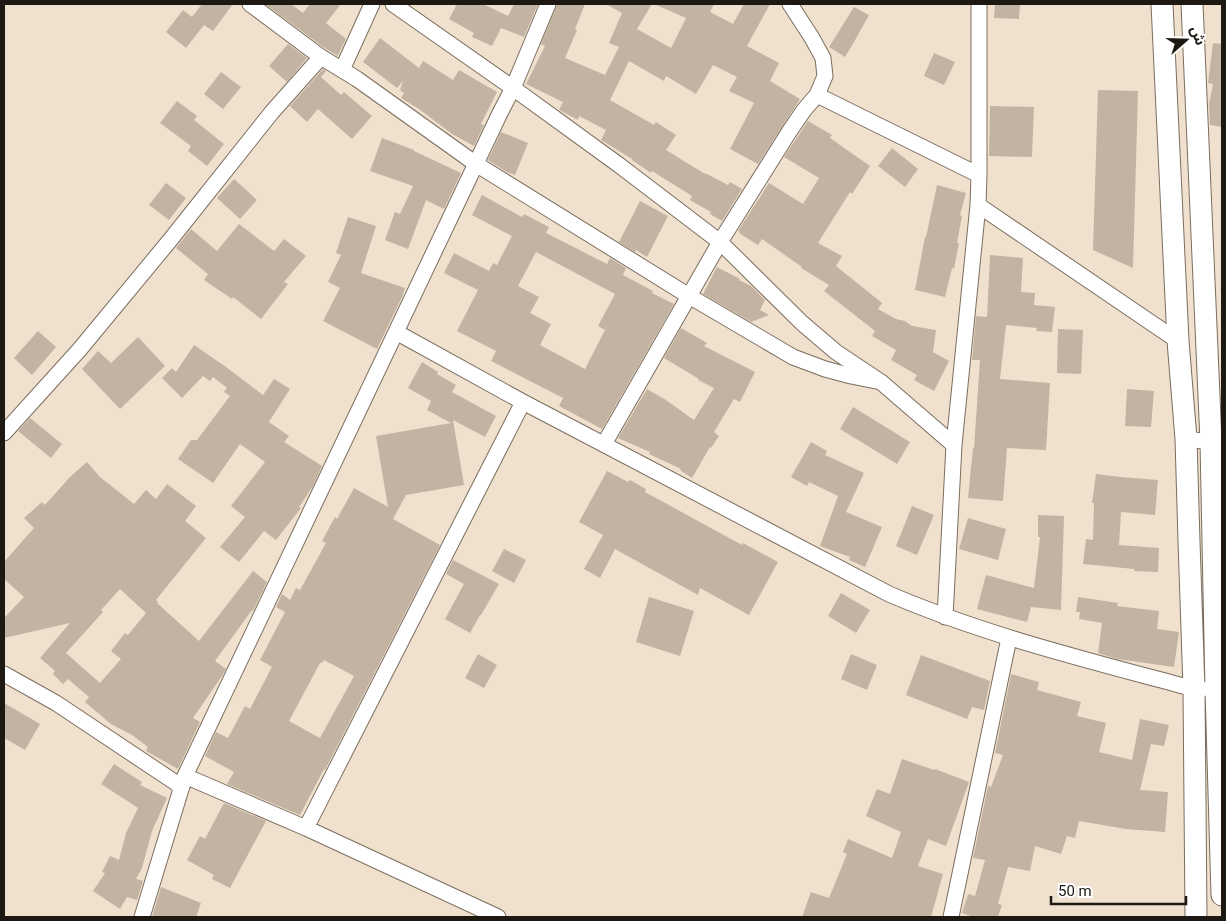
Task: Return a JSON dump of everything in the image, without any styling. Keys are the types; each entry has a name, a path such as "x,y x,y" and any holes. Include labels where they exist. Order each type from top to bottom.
{"main road":[{"path":"1162,4 1178,341 1186,439 1194,689 1196,917"},
{"path":"1192,4 1217,446 1216,690 1220,722 1222,896"}],"street":[{"path":"250,4 321,57 357,79 476,164 689,296 793,357 842,374 881,382"},
{"path":"342,70 372,4"},
{"path":"393,4 619,165 720,242 802,323 836,352 881,382 954,445"},
{"path":"142,917 184,781 513,88 548,4"},
{"path":"604,444 720,242 789,132 817,95 825,76 823,58 790,4"},
{"path":"945,617 954,445 978,205 978,4"},
{"path":"4,433 80,349 272,112 321,57"},
{"path":"817,95 979,175"},
{"path":"978,205 1178,341"},
{"path":"396,332 523,402 889,594 945,617 1008,638 1194,689 1216,690"},
{"path":"306,828 523,402"},
{"path":"1186,439 1217,446"},
{"path":"951,917 1008,638"},
{"path":"4,674 56,703 184,781 306,828 498,917"}],"building":[{"path":"202,4 233,4 213,31 204,25 186,48 166,32 183,10 192,17"},
{"path":"265,4 291,4 303,13 310,4 341,4 326,23 346,39 338,56 326,49"},
{"path":"457,4 483,4 508,16 514,4 538,4 524,37 501,28 492,46 472,37 474,33 449,19"},
{"path":"557,4 585,4 575,29 577,30 565,58 605,75 619,47 609,43 622,13 606,4 652,4 637,29 671,48 686,18 654,4 714,4 710,12 733,24 744,4 770,4 747,46 779,63 770,81 800,99 758,164 730,149 754,103 729,91 737,77 713,65 696,94 666,76 664,81 629,61 610,100 654,125 656,122 676,135 666,150 705,174 728,185 730,182 742,189 722,221 690,200 692,196 652,171 651,173 601,140 606,130 579,116 578,120 559,110 563,102 526,84 545,46 541,44"},
{"path":"995,4 1020,4 1019,19 994,18"},
{"path":"854,7 869,15 845,57 829,47"},
{"path":"380,38 419,68 423,61 453,80 459,70 497,92 481,124 484,125 474,146 452,134 401,98 404,93 400,90 403,81 397,88 363,62"},
{"path":"1213,43 1222,44 1222,127 1210,125 1209,104 1213,84 1208,83"},
{"path":"288,44 307,58 287,82 269,66"},
{"path":"934,53 955,62 944,85 924,76"},
{"path":"323,69 326,71 321,77 341,95 344,92 372,116 352,139 318,109 307,122 290,106"},
{"path":"221,72 241,87 223,109 204,94"},
{"path":"1098,90 1138,91 1133,268 1093,250"},
{"path":"177,101 197,116 194,120 224,144 207,166 188,151 191,146 160,123"},
{"path":"990,106 1034,107 1032,157 989,156"},
{"path":"808,121 832,135 830,138 870,166 852,194 850,192 818,243 842,256 836,266 882,303 878,309 912,326 936,330 933,352 949,361 934,391 914,380 917,375 891,360 896,350 872,336 875,331 824,291 829,285 801,268 762,239 758,245 738,231 769,183 803,204 819,178 784,157"},
{"path":"501,132 528,143 515,175 488,160"},
{"path":"382,138 414,150 461,173 444,209 426,200 408,249 385,240 395,212 400,214 413,186 370,171"},
{"path":"892,148 918,169 905,187 878,166"},
{"path":"234,179 257,200 240,219 217,198"},
{"path":"166,183 186,198 169,220 149,205"},
{"path":"937,185 966,193 960,215 962,216 957,243 959,243 954,269 952,268 945,297 915,290"},
{"path":"482,195 522,217 524,214 549,227 546,233 607,264 610,258 626,268 623,275 674,304 602,429 559,406 563,398 491,361 496,351 457,331 478,290 444,273 454,253 489,271 493,263 497,265 512,236 472,215","holes":["536,252 615,294 598,326 605,330 585,369 540,345 551,324 530,313 539,297 518,286"]},
{"path":"640,201 668,216 647,257 619,242"},
{"path":"348,217 376,226 361,273 405,288 377,349 323,321 340,288 328,282 341,255 336,253"},
{"path":"239,224 274,251 284,239 306,256 284,282 288,284 261,319 233,297 232,299 204,280 208,274 176,248 191,229 217,251"},
{"path":"990,255 1023,258 1021,292 1035,293 1034,305 1055,307 1052,332 1036,331 1037,328 1006,325 1000,379 1050,383 1046,450 1007,448 1003,501 968,498 974,448 980,360 972,360 976,316 987,317"},
{"path":"717,267 751,286 765,300 760,310 769,315 751,322 703,294"},
{"path":"681,328 707,343 704,346 755,372 740,402 734,399 714,432 719,436 710,447 692,478 681,469 649,454 650,452 618,438 647,389 694,420 714,388 664,358"},
{"path":"1058,329 1083,330 1081,374 1057,373"},
{"path":"38,331 56,347 32,375 14,358"},
{"path":"138,337 165,366 120,409 82,369 98,351 111,363"},
{"path":"194,345 263,395 274,379 290,389 269,422 289,436 284,442 322,466 313,486 299,507 301,508 276,540 264,531 239,562 220,547 245,517 231,506 265,462 240,444 213,483 178,459 191,440 197,440 230,396 224,392 227,388 213,377 210,381 203,376 182,398 162,378 172,368 176,372"},
{"path":"422,362 438,372 437,374 456,385 452,392 496,416 485,437 453,420 464,485 406,495 393,519 440,545 300,815 227,784 234,772 205,756 216,732 228,738 245,706 250,709 272,667 260,660 285,612 276,607 282,594 290,600 296,588 300,590 326,543 322,541 354,488 388,507 376,436 451,423 427,410 431,401 408,388","holes":["324,660 354,676 320,738 289,721 320,663"]},
{"path":"1127,389 1154,391 1151,427 1125,426"},
{"path":"853,407 910,442 897,464 840,429"},
{"path":"30,418 62,444 51,458 18,431"},
{"path":"811,442 827,451 825,455 864,473 846,512 882,527 865,567 849,560 850,557 820,546 838,496 809,482 807,486 791,477"},
{"path":"87,462 100,477 134,504 146,490 156,499 167,484 196,506 185,521 206,538 156,600 199,641 253,571 267,582 253,611 215,661 226,669 193,718 200,722 178,769 146,751 148,747 132,735 111,724 85,702 89,697 68,679 63,684 53,674 55,671 40,658 70,623 4,638 4,618 24,597 4,579 4,562 34,528 24,518 42,502 45,505 70,477","holes":["120,589 146,613 128,635 125,633 111,651 121,659 100,683 66,653 103,612 101,610"]},
{"path":"607,471 628,482 630,480 646,489 645,492 742,545 743,543 778,562 749,615 700,588 698,595 615,549 600,578 584,569 603,535 579,522"},
{"path":"1096,474 1158,480 1155,515 1121,512 1119,545 1159,548 1158,572 1134,571 1134,569 1083,564 1086,539 1093,540 1094,503 1092,503"},
{"path":"912,506 934,515 917,555 896,546"},
{"path":"1038,515 1064,516 1061,610 1031,607 1027,622 977,609 986,575 1034,588 1040,537 1038,537"},
{"path":"968,518 1006,529 998,560 959,549"},
{"path":"504,549 526,560 514,583 492,571"},
{"path":"453,560 499,584 470,633 445,619 464,584 446,574"},
{"path":"841,593 870,610 856,633 828,616"},
{"path":"649,597 694,611 680,656 636,642"},
{"path":"1078,597 1118,603 1117,606 1159,611 1157,629 1179,632 1174,667 1117,659 1098,653 1102,623 1079,619 1080,612 1076,612"},
{"path":"478,654 497,665 484,688 465,678"},
{"path":"851,654 877,665 867,690 841,679"},
{"path":"921,655 990,681 984,710 972,707 967,719 906,695"},
{"path":"1011,674 1039,682 1037,690 1081,702 1077,716 1106,723 1099,752 1132,760 1140,719 1169,725 1164,746 1151,744 1140,790 1168,792 1165,832 1126,829 1079,821 1075,838 1067,836 1061,854 1035,846 1030,871 1008,867 998,904 1002,905 998,917 974,917 962,913 968,894 975,896 985,860 973,858 988,786 991,787 1003,755 995,753"},
{"path":"4,703 40,724 25,750 4,738"},
{"path":"902,759 969,782 946,846 928,839 918,866 943,874 931,917 802,917 811,892 829,898 847,854 843,852 848,839 892,858 901,832 866,816 877,789 890,794"},
{"path":"114,764 142,782 140,785 167,798 152,831 142,868 136,879 143,881 137,900 127,897 120,909 93,891 105,873 102,872 110,856 119,860 126,833 138,808 101,784"},
{"path":"224,803 266,821 230,888 212,879 214,875 187,860 200,836 205,839"},
{"path":"161,887 201,903 196,917 152,917"}]}
